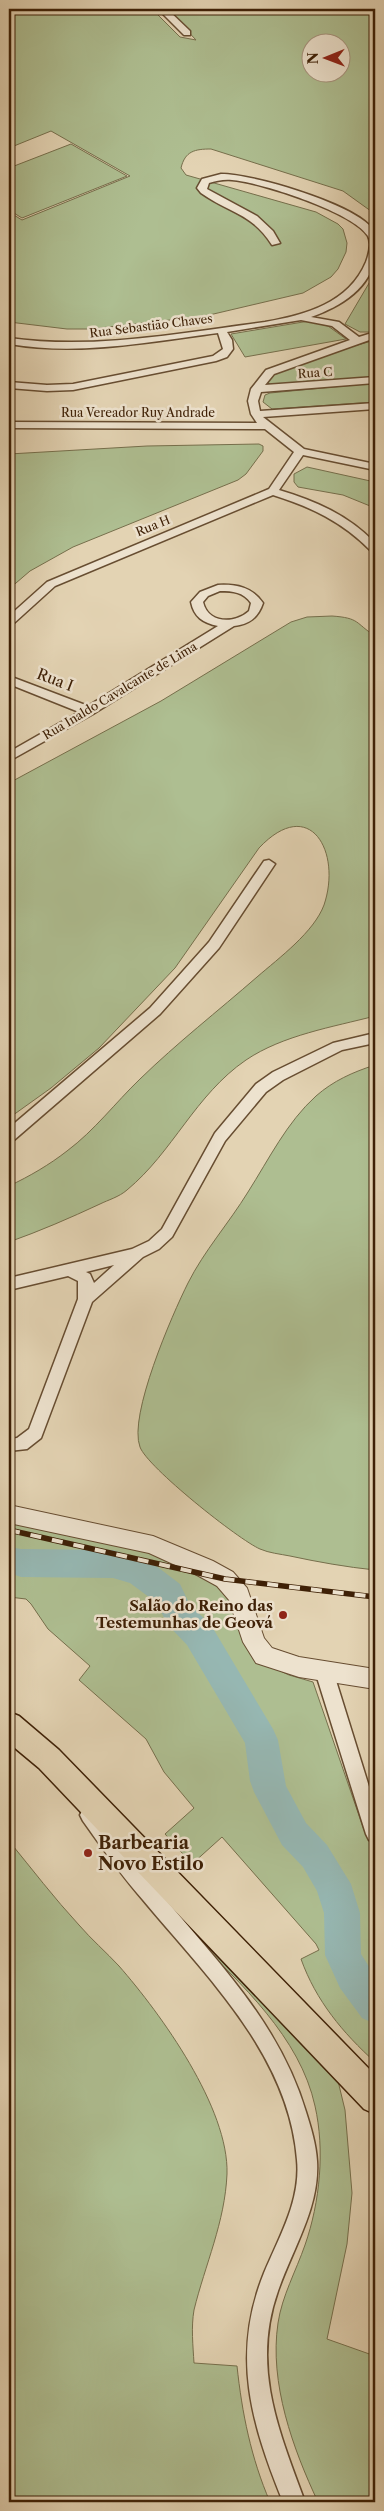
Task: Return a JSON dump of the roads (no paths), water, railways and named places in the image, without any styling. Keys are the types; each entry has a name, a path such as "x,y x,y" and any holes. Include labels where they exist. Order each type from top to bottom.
{"main road":[{"path":"9,1725 60,1770 135,1863 375,2098"}],"street":[{"path":"162,9 187,33"},
{"name":"Rua Sebastião Chaves","path":"9,341 45,347 73,347 221,330 296,318 323,310 353,290 370,265 375,247 373,238 365,227 356,220 290,192 208,170"},
{"path":"232,177 210,178 205,181 202,188 209,196 255,219 267,228 275,243"},
{"path":"276,321 305,318 326,321 343,328 357,341"},
{"path":"9,385 47,388 73,387 216,358 223,355 228,348 227,340 221,330"},
{"path":"375,335 282,366 263,377 256,389 253,400 256,414 266,426 300,450 375,467"},
{"name":"Rua C","path":"256,389 375,380"},
{"path":"256,414 375,406"},
{"name":"Rua Vereador Ruy Andrade","path":"9,425 266,426"},
{"path":"300,450 273,491 326,509 361,533 375,549"},
{"name":"Rua H","path":"9,622 32,600 58,581 273,491"},
{"name":"Rua Inaldo Cavalcante de Lima","path":"9,757 89,711 231,623 245,620 255,613 257,604 251,595 239,589 223,588 208,591 201,596 197,606 202,615 214,622 231,623"},
{"name":"Rua I","path":"9,680 89,711"},
{"path":"9,1136 155,1011 214,945 269,864"},
{"path":"9,1284 138,1253 154,1246 167,1233 220,1137 261,1088 278,1076 330,1049 375,1038"},
{"path":"86,1299 138,1253"},
{"path":"10,1445 21,1444 34,1433 86,1299 87,1286 85,1278 69,1270"},
{"path":"9,1514 153,1545 225,1579 238,1595 258,1650 271,1660 299,1667 375,1679"},
{"path":"324,1671 375,1834"},
{"path":"135,1863 262,2032 283,2071 300,2122 306,2149 306,2192 297,2225 267,2292 260,2317 257,2340 258,2392 263,2420 294,2502"}],"waterway":[{"path":"9,1560 21,1563 72,1562 113,1564 140,1572 169,1594 178,1614 199,1635 261,1740 267,1781 271,1792 294,1834 315,1856 333,1884 342,1913 343,1955 353,1976 375,2006"}],"railway":[{"path":"9,1530 225,1579 375,1597"}],"place":[{"name":"Salão do Reino das Testemunhas de Geová","path":"283,1615"},
{"name":"Barbearia Novo Estilo","path":"88,1853"}]}
